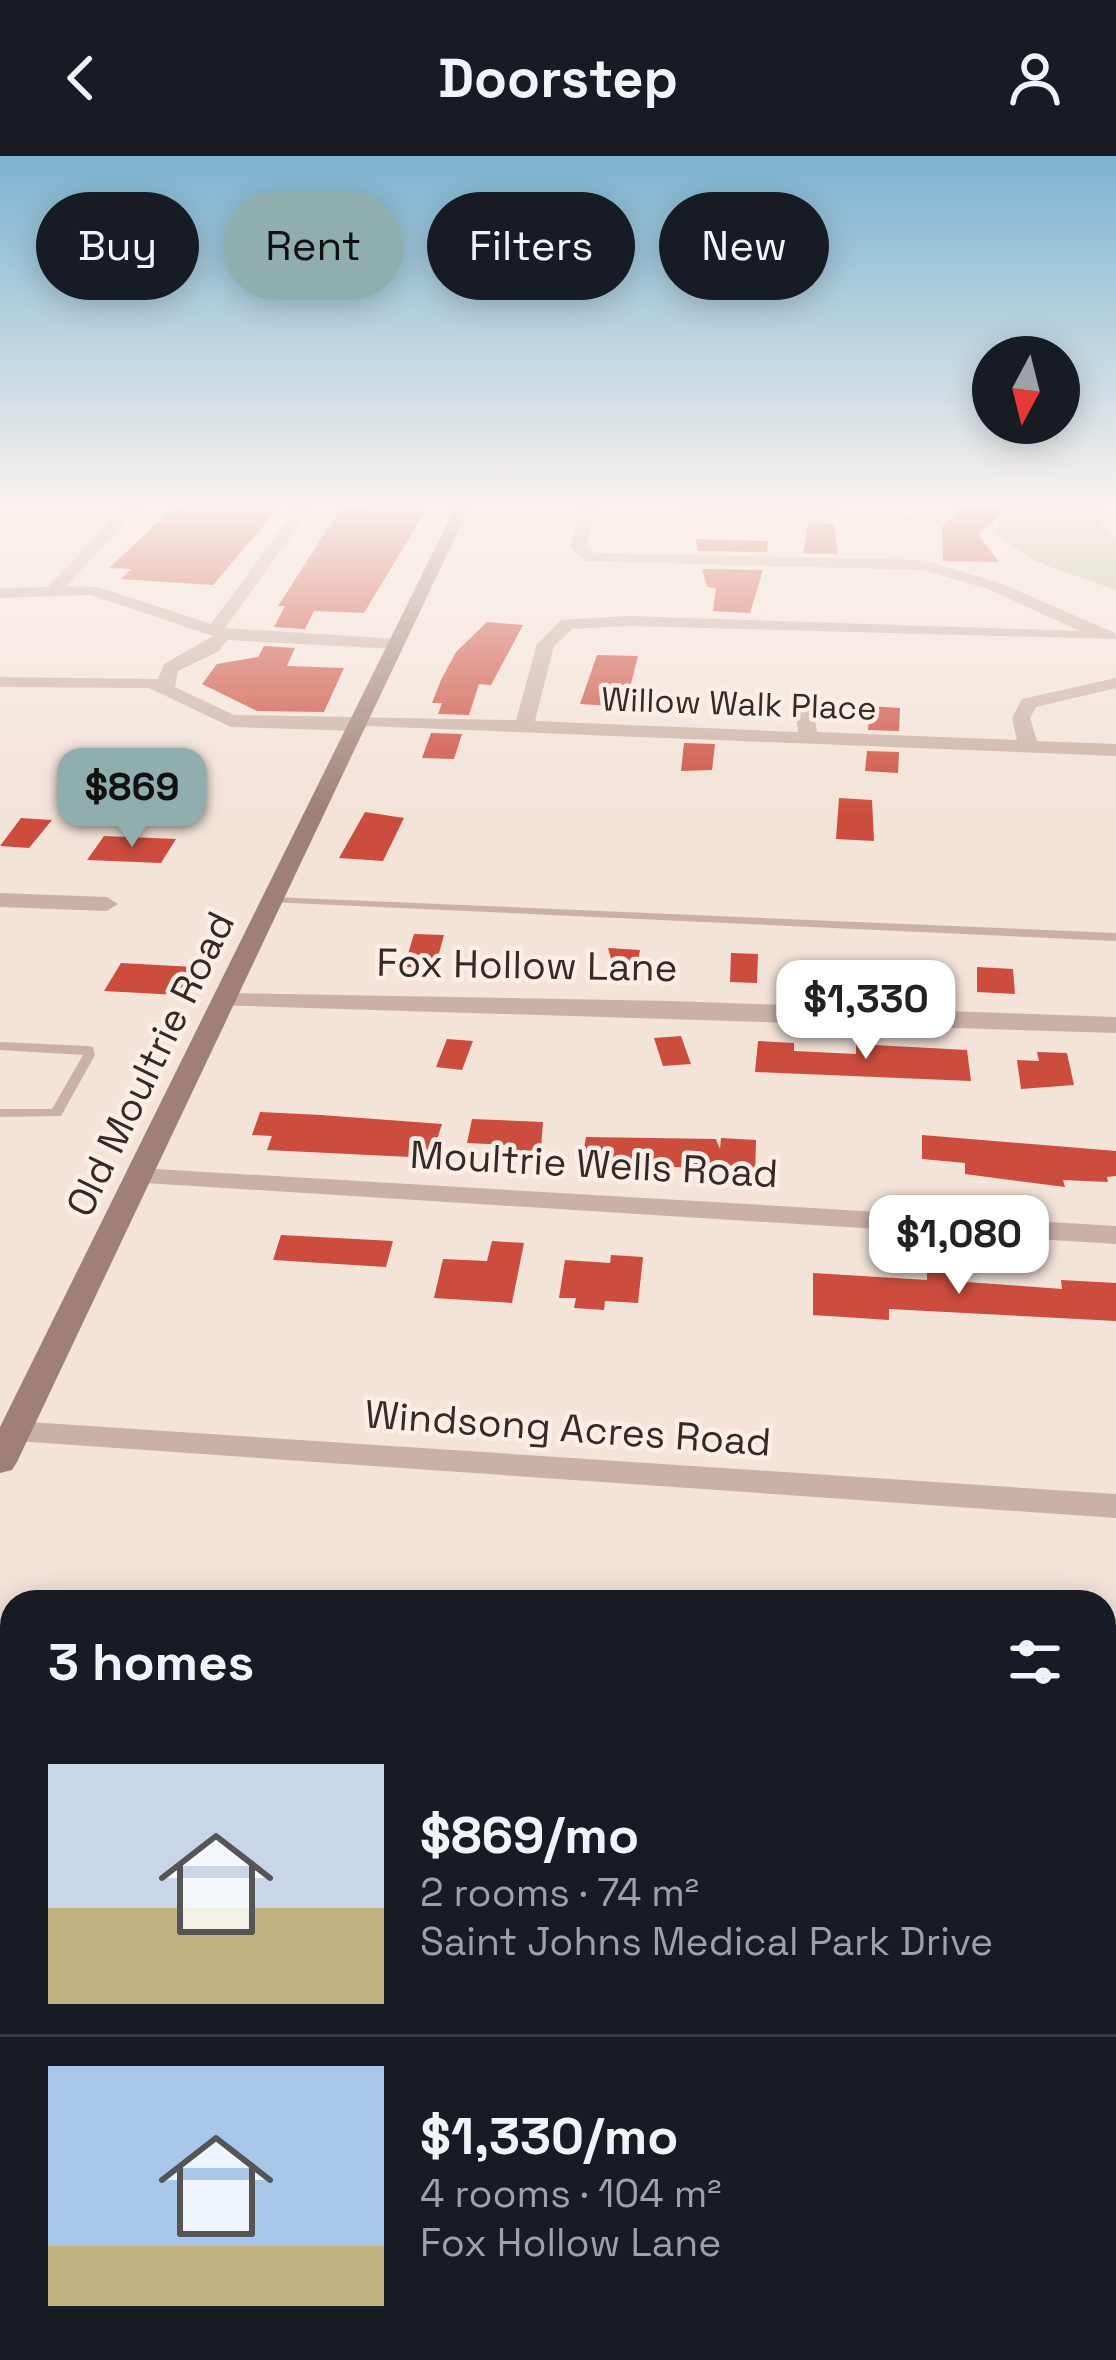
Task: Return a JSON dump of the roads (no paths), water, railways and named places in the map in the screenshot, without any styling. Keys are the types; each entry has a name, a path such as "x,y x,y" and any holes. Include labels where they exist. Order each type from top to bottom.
{"main road":[{"name":"Old Moultrie Road","path":"7,1447 414,609"}],"street":[{"path":"152,609 219,632 397,644"},
{"path":"0,682 166,686 170,668 213,646 235,609"},
{"path":"1045,609 1112,639"},
{"path":"524,727 546,644 567,624 629,621 1112,639"},
{"path":"1028,746 1021,718 1029,703 1116,683"},
{"name":"Willow Walk Place","path":"166,686 231,721 1116,750"},
{"path":"802,695 808,738"},
{"path":"0,900 107,904"},
{"name":"Fox Hollow Lane","path":"225,1000 595,1009 730,1006 807,1015 1116,1025"},
{"name":"Moultrie Wells Road","path":"139,1176 1116,1234"},
{"name":"Windsong Acres Road","path":"7,1447 1116,1506"}],"lane":[{"path":"273,900 1116,937"},
{"path":"0,1046 88,1050 89,1054 56,1113 0,1114"}]}
